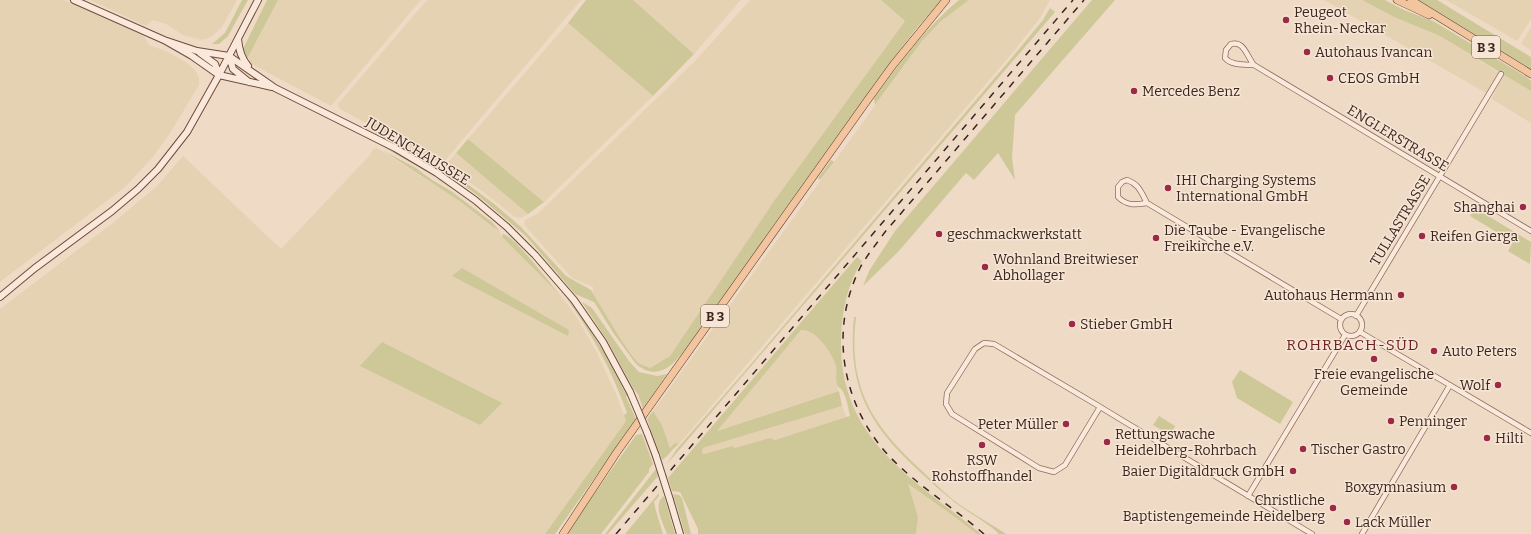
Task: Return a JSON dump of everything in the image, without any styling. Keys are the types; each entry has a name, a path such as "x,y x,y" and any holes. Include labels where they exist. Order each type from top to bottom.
{"main road":[{"path":"74,0 164,40 197,51 229,56"},
{"path":"0,297 35,268 112,211 138,189 158,169 187,132 258,0"},
{"name":"B 3","path":"563,534 617,452 873,92 946,0"},
{"name":"B 3","path":"1397,0 1441,19"},
{"name":"B 3","path":"1411,0 1531,74"},
{"path":"238,39 239,51 243,60 255,74"},
{"path":"164,40 192,56 218,75"},
{"path":"197,51 215,64 218,75"},
{"path":"229,56 233,69 250,83"},
{"name":"JUDENCHAUSSEE","path":"229,56 275,88 368,134 437,173 475,200 507,227 547,268 574,300 603,342 630,392 656,456 680,534"},
{"name":"JUDENCHAUSSEE","path":"218,75 275,88"}],"street":[{"name":"ENGLERSTRASSE","path":"1254,65 1242,46 1238,44 1231,44 1226,50 1225,58 1228,61 1233,63 1254,65 1531,231"},
{"name":"TULLASTRASSE","path":"1356,316 1501,74"},
{"path":"1146,203 1133,205 1123,203 1118,197 1118,187 1122,182 1127,180 1133,182 1138,186 1146,203 1341,319"},
{"path":"1341,319 1349,315 1356,316 1361,323 1360,332"},
{"path":"1341,319 1340,329 1345,335 1352,336 1360,332"},
{"path":"1360,332 1531,433"},
{"path":"1248,496 1345,335"},
{"path":"1100,407 1065,465 1054,472 1039,468 952,414 946,404 947,393 975,349 984,343 994,344 1100,407 1312,534"},
{"path":"1362,534 1450,385"}],"shaded area":[{"path":"0,0 64,0 144,36 149,45 166,51 184,61 194,69 199,77 199,85 169,135 152,158 125,187 0,282"},
{"path":"90,0 237,0 222,27 211,37 202,40 183,35 166,24 153,20 146,26"},
{"path":"242,0 248,0 228,36 219,44 212,44 225,33"},
{"path":"267,0 278,0 246,61 243,49"},
{"path":"278,0 421,0 331,106 246,61"},
{"path":"427,0 581,0 443,163 440,163 340,109 337,105"},
{"path":"586,0 633,0 694,54 653,96 568,23"},
{"path":"633,0 741,0 694,54"},
{"path":"750,0 881,0 905,21 774,201 670,356 650,368 638,363 620,338 593,293 593,287 572,278 527,228 524,224 525,220 537,214 550,202 694,62"},
{"path":"881,0 941,0 915,30 884,71 683,353 670,366 662,370 654,372 645,370 636,364 614,334 594,302 575,294 526,236 477,195 444,171 458,177 493,203 521,227 566,276 591,290 631,354 638,363 650,368 670,356 774,201 905,21"},
{"path":"959,0 969,0 940,22 922,41 875,105 874,98 903,59 935,22"},
{"path":"969,0 1050,0 1040,18 1008,58 679,444 675,443 670,448 662,425 653,411 922,41 940,22"},
{"path":"1092,0 1115,0 1015,115 1012,158 1015,180 998,153 974,180 966,173 898,252 863,286 869,271 895,231"},
{"path":"1324,0 1362,0 1394,17 1440,36 1499,73 1486,93"},
{"path":"1362,0 1385,0 1404,10 1433,21 1525,76 1531,81 1531,91 1440,36 1394,17"},
{"path":"1418,0 1437,0 1531,57 1531,70"},
{"path":"1446,0 1531,0 1531,19 1517,41"},
{"path":"1050,8 1055,12 667,464 676,450 1010,60 1043,20"},
{"path":"568,23 653,96 544,202 468,139"},
{"path":"1531,27 1531,50 1521,44"},
{"path":"1503,73 1531,91 1531,123 1492,99"},
{"path":"372,129 425,157 433,163 431,164 371,130"},
{"path":"468,139 544,202 528,214 456,153"},
{"path":"381,143 431,172 431,174 380,145"},
{"path":"377,148 461,202 499,230 502,237 561,296 576,316 596,351 616,394 626,421 545,534 0,534 0,309 114,222 157,186 183,156 281,249 370,155 373,149"},
{"path":"382,150 416,168 432,180 451,191 492,222 499,230 461,202"},
{"path":"456,153 528,214 521,218 515,217 478,188 445,166"},
{"path":"831,160 834,162 820,180 818,178"},
{"path":"438,177 471,200 516,237 536,260 495,220 472,202 439,180"},
{"path":"1475,208 1531,242 1530,264 1508,251 1513,242 1470,216"},
{"path":"503,234 516,243 561,296 502,237"},
{"path":"857,257 862,261 852,280 846,300 842,321 841,342 844,376 853,406 867,432 907,475 981,534 977,534 908,484 918,517 916,534 698,534 698,529 680,492 672,491 668,478","holes":["801,330 806,330 817,337 831,355 836,366 837,385 842,390 850,416 775,440 770,438 735,448 732,446 704,454 702,453 703,448 842,406 839,391 717,431"]},
{"path":"462,268 569,330 568,336 452,276"},
{"path":"548,275 576,307 604,352 627,396 626,397 636,419 555,534 545,534 626,421 624,415 627,413 617,387 591,336 560,289"},
{"path":"582,302 592,308 629,361 639,372 657,376 667,374 643,409 638,394 633,388 607,340"},
{"path":"854,317 856,317 854,341 859,383 875,418 887,435 902,451 952,499 1006,534 999,534 962,508 943,492 902,455 875,421 865,404 858,385 854,365 853,342"},
{"path":"801,330 810,332 822,342 832,354 836,367 836,380 839,391 716,431"},
{"path":"382,342 502,403 480,425 360,366"},
{"path":"1240,370 1293,402 1280,424 1237,398 1232,382"},
{"path":"842,406 847,418 775,440 735,448 732,446 704,454 701,451 703,448"},
{"path":"653,411 662,425 670,448 675,443 679,444 662,460 647,419"},
{"path":"1159,416 1175,426 1170,435 1153,425"},
{"path":"642,434 653,464 649,469 649,472 601,534 566,534 636,435"},
{"path":"656,469 658,476 608,534 605,534"},
{"path":"907,484 977,534 916,534 918,517"},
{"path":"659,493 659,496 654,502 663,534 625,534"},
{"path":"673,494 679,495 682,498 691,534 685,534"},
{"path":"664,496 675,534 667,534 661,519 659,504"}],"railway":[{"path":"616,534 1073,0"},
{"path":"984,534 901,468 874,437 861,415 851,391 845,366 843,341 845,316 851,290 861,266 885,232 1084,0"}],"place":[{"name":"Peugeot Rhein-Neckar","path":"1286,20"},
{"name":"Autohaus Ivancan","path":"1307,52"},
{"name":"CEOS GmbH","path":"1330,78"},
{"name":"Mercedes Benz","path":"1134,91"},
{"name":"IHI Charging Systems International GmbH","path":"1168,188"},
{"name":"Shanghai","path":"1523,207"},
{"name":"geschmackwerkstatt","path":"939,234"},
{"name":"Reifen Gierga","path":"1422,236"},
{"name":"Die Taube - Evangelische Freikirche e.V.","path":"1156,238"},
{"name":"Wohnland Breitwieser Abhollager","path":"985,267"},
{"name":"Autohaus Hermann","path":"1401,295"},
{"name":"Stieber GmbH","path":"1072,324"},
{"name":"Auto Peters","path":"1434,351"},
{"name":"Freie evangelische Gemeinde","path":"1374,359"},
{"name":"Wolf","path":"1498,385"},
{"name":"Penninger","path":"1391,421"},
{"name":"Peter Müller","path":"1066,424"},
{"name":"Hilti","path":"1487,438"},
{"name":"Rettungswache Heidelberg-Rohrbach","path":"1107,442"},
{"name":"RSW Rohstoffhandel","path":"982,445"},
{"name":"Tischer Gastro","path":"1303,449"},
{"name":"Baier Digitaldruck GmbH","path":"1293,471"},
{"name":"Boxgymnasium","path":"1454,487"},
{"name":"Christliche Baptistengemeinde Heidelberg","path":"1333,508"},
{"name":"Lack Müller","path":"1347,522"}],"district":[{"name":"ROHRBACH-SÜD","path":"1353,345"}]}
